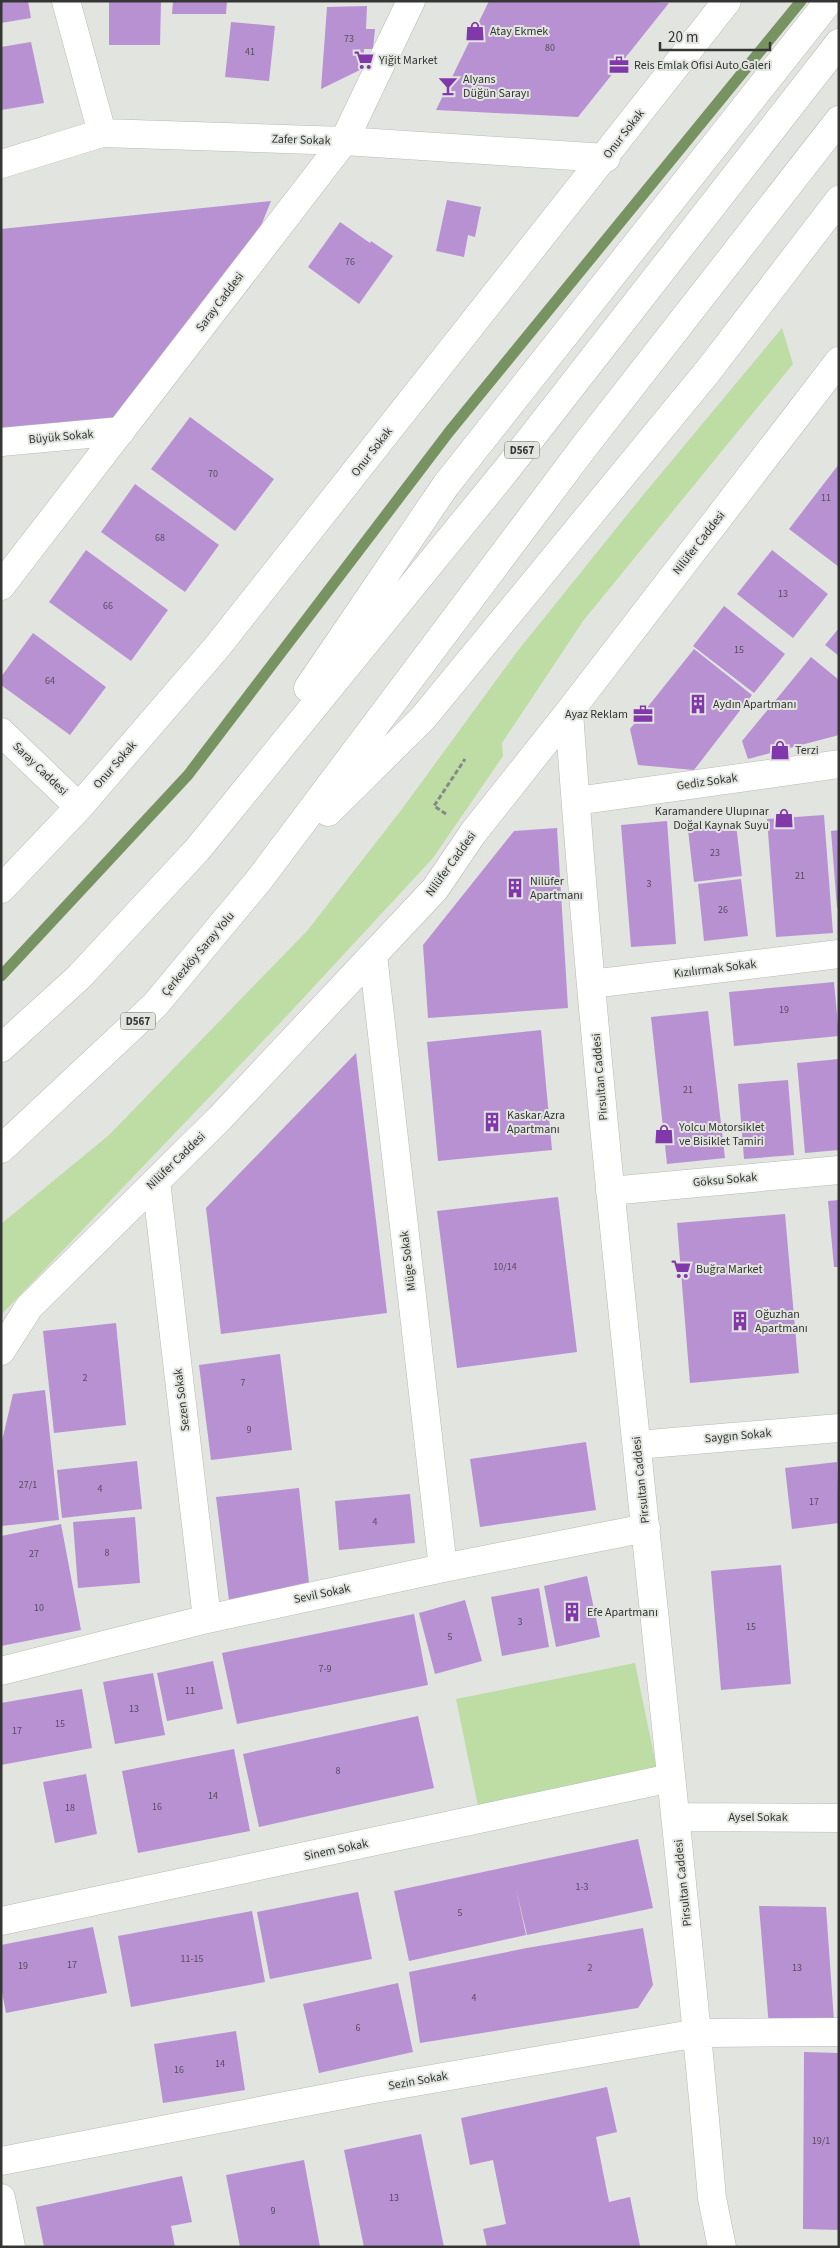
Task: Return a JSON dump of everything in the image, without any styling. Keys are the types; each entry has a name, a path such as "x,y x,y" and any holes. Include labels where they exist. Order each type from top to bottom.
{"main road":[{"path":"66,1 102,133"},
{"name":"Saray Caddesi","path":"1,586 344,141 411,1"},
{"name":"Onur Sokak","path":"1,889 79,807 217,648 606,158 727,1"},
{"path":"197,850 446,485 829,1"},
{"name":"D567","path":"1,1048 79,977 197,850 507,469 839,43"},
{"name":"D567","path":"259,880 588,443 839,120"},
{"name":"Zafer Sokak","path":"1,164 102,133 344,141 606,158"},
{"path":"259,880 422,718 708,371 839,200"},
{"name":"Nilüfer Caddesi","path":"1,1351 29,1307 220,1118 435,889 473,833 569,712 839,361"},
{"name":"Büyük Sokak","path":"1,442 121,431"},
{"name":"Pirsultan Caddesi","path":"569,712 610,1191 698,2033 712,2198 722,2247"},
{"name":"Saray Caddesi","path":"1,732 79,807"},
{"name":"Gediz Sokak","path":"576,801 839,764"},
{"name":"Çerkezköy Saray Yolu","path":"1,1149 155,1005 259,880"},
{"name":"Kızılırmak Sokak","path":"591,984 839,954"},
{"name":"Müge Sokak","path":"373,955 443,1568"},
{"name":"Göksu Sokak","path":"610,1191 839,1170"},
{"name":"Sezen Sokak","path":"156,1181 207,1619"},
{"name":"Saygın Sokak","path":"637,1444 839,1428"},
{"name":"Sevil Sokak","path":"1,1671 207,1619 443,1568 646,1528"},
{"name":"Sinem Sokak","path":"1,1921 671,1778"},
{"name":"Aysel Sokak","path":"676,1817 839,1818"},
{"name":"Sezin Sokak","path":"1,2161 368,2090 698,2033 839,2032"},
{"path":"1,2198 11,2247"}],"path":[{"path":"434,806 466,759"}],"green space":[{"path":"782,328 793,364 583,621 502,743 503,756 433,858 282,1021 1,1315 1,1224 109,1135 307,931 402,809 516,653 639,500"},
{"path":"635,1663 657,1770 478,1806 456,1699"}],"building":[{"path":"1,1 28,1 31,18 1,23"},
{"path":"109,1 161,1 160,45 109,45"},
{"path":"173,1 227,1 226,14 172,14"},
{"path":"489,1 639,1 669,3 578,117 436,110"},
{"path":"367,6 366,29 375,29 373,49 364,49 364,68 321,89 327,7"},
{"path":"231,22 275,26 269,81 225,77"},
{"path":"31,42 44,103 1,110 1,47"},
{"path":"447,200 481,207 475,237 468,235 464,257 436,251"},
{"path":"271,201 258,233 113,425 1,435 1,229"},
{"path":"340,222 393,256 359,304 308,267"},
{"path":"190,417 274,479 235,531 151,469"},
{"path":"839,464 839,567 789,529"},
{"path":"135,484 219,545 185,592 101,532"},
{"path":"86,550 168,610 131,661 49,602"},
{"path":"772,550 828,594 793,638 737,594"},
{"path":"724,606 785,654 754,693 693,646"},
{"path":"839,628 839,656 825,645"},
{"path":"33,633 106,687 70,735 1,685 1,677"},
{"name":"Aydın Apartmanı","path":"694,649 752,695 694,770 638,765 630,729"},
{"path":"811,657 839,680 839,735 748,759 742,741"},
{"path":"824,815 833,933 776,937 767,819"},
{"path":"667,821 676,944 631,947 621,825"},
{"path":"736,824 742,876 694,882 688,830"},
{"name":"Nilüfer Apartmanı","path":"557,828 568,1008 428,1018 423,945 514,831"},
{"path":"839,830 839,908 837,908 831,831"},
{"path":"741,879 748,936 704,941 698,884"},
{"path":"834,982 839,1036 734,1046 729,992"},
{"path":"708,1011 725,1158 667,1164 651,1017"},
{"name":"Kaskar Azra Apartmanı","path":"541,1030 552,1150 438,1161 427,1042"},
{"path":"356,1053 387,1313 221,1334 206,1208"},
{"path":"839,1059 839,1150 805,1153 797,1063"},
{"path":"788,1080 794,1155 744,1159 738,1084"},
{"path":"558,1197 577,1352 457,1368 437,1211"},
{"path":"839,1200 839,1267 834,1267 828,1201"},
{"name":"Oğuzhan Apartmanı","path":"785,1214 799,1373 690,1383 677,1223"},
{"path":"116,1323 126,1425 54,1433 43,1331"},
{"path":"280,1354 292,1450 211,1460 199,1365"},
{"path":"45,1390 59,1520 1,1526 1,1445 13,1394"},
{"path":"586,1442 596,1510 480,1527 470,1459"},
{"path":"137,1461 142,1509 62,1518 57,1470"},
{"path":"837,1462 839,1523 792,1529 785,1468"},
{"path":"299,1488 310,1592 230,1608 216,1497"},
{"path":"410,1494 415,1543 339,1550 335,1501"},
{"path":"135,1517 140,1583 78,1588 73,1522"},
{"path":"61,1524 81,1630 1,1646 1,1536"},
{"path":"781,1565 791,1684 721,1690 711,1571"},
{"name":"Efe Apartmanı","path":"587,1576 600,1637 556,1647 544,1586"},
{"path":"539,1588 549,1647 502,1656 491,1597"},
{"path":"465,1600 482,1661 435,1674 419,1613"},
{"path":"414,1614 428,1685 237,1724 222,1653"},
{"path":"213,1661 223,1709 167,1721 157,1673"},
{"path":"153,1673 165,1735 115,1744 103,1682"},
{"path":"82,1689 92,1748 1,1765 1,1703"},
{"path":"418,1716 434,1788 259,1827 243,1754"},
{"path":"234,1749 250,1831 138,1853 122,1771"},
{"path":"86,1774 97,1834 55,1843 43,1782"},
{"path":"638,1839 653,1908 527,1935 516,1889 526,1935 409,1961 394,1891"},
{"path":"358,1892 372,1959 270,1979 257,1912"},
{"path":"759,1906 826,1907 834,2021 769,2027"},
{"path":"252,1911 265,1982 131,2007 118,1936"},
{"path":"93,1927 107,1993 6,2013 1,1987 1,1945"},
{"path":"643,1928 653,1985 638,2008 420,2043 409,1972 527,1948"},
{"path":"398,1983 413,2052 319,2073 303,2004"},
{"path":"236,2031 245,2090 163,2103 154,2044"},
{"path":"804,2052 839,2053 839,2230 803,2229"},
{"path":"607,2087 617,2132 596,2137 609,2202 630,2197 640,2246 487,2247 483,2229 506,2224 493,2160 470,2165 461,2118"},
{"path":"421,2134 444,2247 364,2247 344,2150"},
{"path":"304,2160 320,2247 240,2247 226,2175"},
{"path":"182,2176 192,2222 171,2226 175,2247 44,2247 36,2207"}],"waterway":[{"path":"1,976 188,775 449,432 801,1"}],"place":[{"name":"Atay Ekmek","path":"475,31"},
{"name":"Yiğit Market","path":"364,60"},
{"name":"Reis Emlak Ofisi Auto Galeri","path":"619,65"},
{"name":"Alyans Düğün Sarayı","path":"448,86"},
{"name":"Aydın Apartmanı","path":"698,704"},
{"name":"Ayaz Reklam","path":"643,714"},
{"name":"Terzi","path":"780,750"},
{"name":"Karamandere Ulupınar Doğal Kaynak Suyu","path":"784,818"},
{"name":"Nilüfer Apartmanı","path":"515,888"},
{"name":"Kaskar Azra Apartmanı","path":"492,1122"},
{"name":"Yolcu Motorsiklet ve Bisiklet Tamiri","path":"664,1134"},
{"name":"Buğra Market","path":"681,1269"},
{"name":"Oğuzhan Apartmanı","path":"740,1321"},
{"name":"Efe Apartmanı","path":"572,1612"}]}
